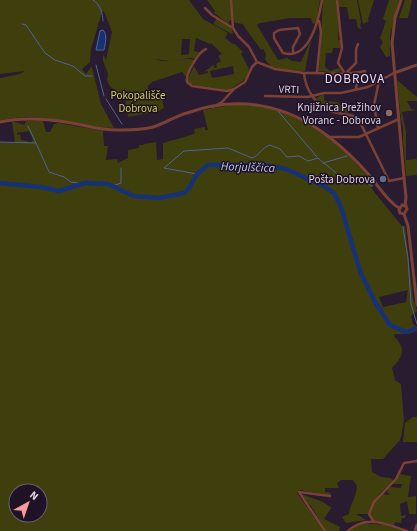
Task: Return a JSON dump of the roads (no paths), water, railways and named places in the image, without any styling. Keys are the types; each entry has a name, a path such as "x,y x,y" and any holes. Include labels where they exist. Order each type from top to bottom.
{"street":[{"path":"231,0 233,28"},
{"path":"317,73 320,32 319,20 322,0"},
{"path":"337,0 342,42 341,54 338,63 346,72"},
{"path":"401,0 395,18 392,36 394,73 406,197 404,206 407,210 404,214"},
{"path":"205,8 212,15 233,28 238,36 249,47 257,62 274,69 304,73 346,72 353,74 366,72 356,84 356,89"},
{"path":"293,53 293,47 300,30 296,28 279,30 274,33 274,38 283,52 293,53 304,47 319,20"},
{"path":"346,72 356,63 356,49 358,44"},
{"path":"206,50 196,57 186,77 187,82 192,86 227,90 234,88 245,82 252,67 257,62"},
{"path":"312,96 324,93 341,93 368,86 394,73 417,65"},
{"path":"304,73 307,86 312,96 326,109 358,118 389,181 404,178"},
{"path":"378,128 374,105 379,81"},
{"path":"212,107 224,100 234,88"},
{"name":"VRTI","path":"265,96 312,96"},
{"path":"0,122 12,120 42,120 72,123 107,130 138,129 155,126 187,112 212,107 245,103 275,108 300,119 329,137 359,164 399,208 400,213 404,214 409,231 417,305"},
{"path":"329,137 354,138 367,134 399,119"},
{"path":"399,208 400,206 404,206"},
{"path":"374,522 369,514 374,502 396,479 404,463 417,461"},
{"path":"325,531 298,492 330,496"},
{"path":"348,531 360,522 374,522 407,531"},
{"path":"415,531 417,525"}],"water":[{"path":"103,30 106,37 104,50 96,50 100,31"}],"waterway":[{"path":"93,0 101,9 103,21"},
{"path":"22,24 26,25 45,53 55,60 73,66 85,76 92,76"},
{"path":"96,65 104,96"},
{"path":"106,99 122,124"},
{"path":"278,111 317,157"},
{"path":"28,126 36,143"},
{"path":"0,142 36,143 49,172 64,177 71,182 84,184"},
{"path":"197,174 164,168 184,151 228,148 252,158 270,145 280,149 287,157 299,156 308,161 318,158 340,178 363,181 372,186"},
{"path":"323,163 347,156"},
{"name":"Horjulščica","path":"0,183 41,187 59,191 85,183 108,184 134,196 160,198 184,193 189,188 197,174 208,165 264,165 286,169 324,186 334,193 341,207 360,271 375,302 390,325 406,332 417,328"},
{"path":"112,186 121,183 121,168"},
{"path":"403,227 408,258 411,304 417,324"}],"place":[{"name":"Knjižnica Prežihov Voranc - Dobrova","path":"389,113"},
{"name":"Pošta Dobrova","path":"383,179"}],"district":[{"name":"DOBROVA","path":"355,78"}],"park label":[{"name":"Pokopališče Dobrova","path":"138,101"}]}
